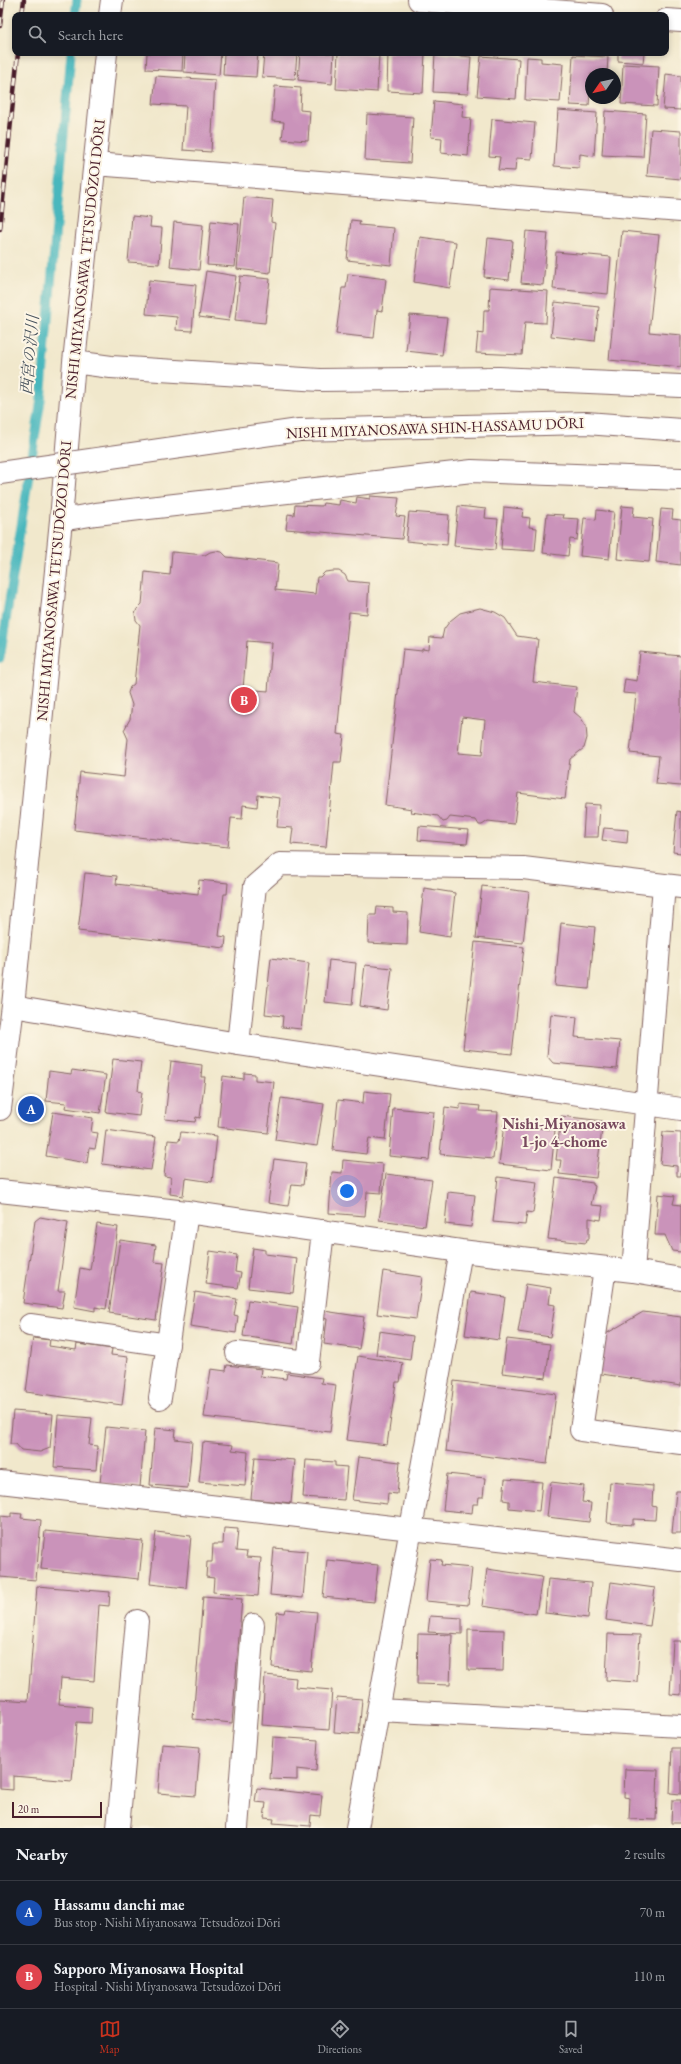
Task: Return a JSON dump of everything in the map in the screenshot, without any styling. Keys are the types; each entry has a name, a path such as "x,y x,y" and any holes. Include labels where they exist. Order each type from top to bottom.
{"street":[{"path":"110,12 112,0"},
{"path":"419,0 565,12"},
{"path":"669,20 681,22"},
{"name":"NISHI MIYANOSAWA TETSUDŌZOI DŌRI","path":"0,1109 13,1006 61,520 74,362 106,56"},
{"path":"95,164 681,210"},
{"path":"74,362 111,367 320,380 498,378 681,386"},
{"name":"NISHI MIYANOSAWA SHIN-HASSAMU DŌRI","path":"0,473 299,430 586,423 681,430"},
{"path":"61,520 96,514 472,471 681,479"},
{"path":"238,1044 255,886 280,864 524,868 673,886 646,1104 633,1271"},
{"path":"13,1006 238,1044 681,1109"},
{"path":"0,1191 187,1212 461,1251 633,1271 681,1279"},
{"path":"160,1398 187,1212"},
{"path":"238,1353 308,1362 323,1231"},
{"path":"357,1828 461,1251"},
{"path":"605,1268 581,1430 681,1444"},
{"path":"30,1325 168,1345"},
{"path":"0,1482 681,1560"},
{"path":"118,1828 137,1621"},
{"path":"237,1828 253,1625"},
{"path":"379,1710 681,1726"}],"building":[{"path":"147,56 183,56 182,71 146,69"},
{"path":"185,56 221,56 219,75 184,72"},
{"path":"224,56 258,56 256,77 223,75"},
{"path":"264,56 297,56 295,79 262,77"},
{"path":"300,56 334,56 332,84 298,80"},
{"path":"338,56 379,56 377,92 336,89"},
{"path":"388,56 425,56 423,93 387,91"},
{"path":"435,56 471,57 468,94 433,92"},
{"path":"481,56 519,59 516,99 477,96"},
{"path":"573,56 608,57 607,68 585,68 585,104 589,104 589,106 570,105"},
{"path":"618,56 644,56 643,63 618,61"},
{"path":"527,57 541,58 541,62 563,64 560,102 525,100"},
{"path":"623,64 659,66 657,106 621,104"},
{"path":"666,74 681,76 681,110 663,109"},
{"path":"156,76 215,80 211,152 183,150 186,106 153,104"},
{"path":"275,86 301,88 300,110 310,111 308,141 282,139 284,122 272,121"},
{"path":"434,101 463,104 462,117 471,118 468,156 441,153 442,138 431,137"},
{"path":"558,110 597,113 594,156 580,154 579,168 554,166"},
{"path":"605,111 646,114 643,157 602,155"},
{"path":"367,114 413,117 410,163 365,160"},
{"path":"492,119 535,123 532,159 516,158 515,171 498,170 500,157 489,156"},
{"path":"651,129 681,131 681,179 647,176"},
{"path":"244,197 273,200 271,222 275,223 270,273 237,269"},
{"path":"132,216 151,218 150,227 162,228 159,264 128,262"},
{"path":"351,220 360,221 359,225 394,228 391,265 347,260"},
{"path":"211,221 239,224 235,267 207,265"},
{"path":"174,222 203,225 199,270 170,267"},
{"path":"526,231 548,233 543,285 521,283"},
{"path":"622,231 659,235 649,332 681,335 681,367 609,360"},
{"path":"420,237 456,242 450,288 414,282"},
{"path":"488,238 513,241 509,280 484,277"},
{"path":"556,252 611,257 608,294 553,289"},
{"path":"206,271 236,276 229,321 199,317"},
{"path":"348,274 386,279 382,311 377,310 374,338 336,334 342,288 346,288"},
{"path":"240,276 270,279 265,323 235,320"},
{"path":"149,280 196,285 192,331 176,330 177,317 146,314"},
{"path":"490,287 548,291 546,323 525,322 522,355 476,353 478,333 483,334 484,310 489,310"},
{"path":"555,302 599,307 595,341 551,336"},
{"path":"410,315 447,318 442,355 406,351"},
{"path":"370,496 399,498 396,516 405,517 402,539 286,529 288,514 294,515 295,505 322,506 323,503 339,505 340,500 356,503 357,497 370,499"},
{"path":"458,506 486,509 485,518 498,519 495,550 454,546"},
{"path":"622,506 634,507 633,517 653,519 649,562 617,559"},
{"path":"504,507 523,509 522,517 530,518 529,527 537,528 535,551 501,549"},
{"path":"661,509 673,510 672,519 681,520 681,565 656,562"},
{"path":"597,510 614,512 609,559 580,556 584,518 596,520"},
{"path":"409,512 449,515 447,545 406,541"},
{"path":"547,514 564,515 563,518 579,519 577,540 570,539 568,556 543,553"},
{"path":"172,552 205,555 210,552 222,552 227,557 278,563 275,590 315,594 317,577 320,577 325,572 333,571 339,571 345,575 348,581 369,583 367,614 349,612 337,734 344,735 341,762 334,762 326,847 291,844 293,828 277,827 280,798 258,795 257,807 243,805 242,819 231,818 228,847 74,830 80,772 124,777 128,739 124,730 130,719 132,705 128,693 130,687 134,684 140,625 136,620 135,614 137,609 142,604 145,572 170,575","holes":["247,641 272,643 268,691 243,689"]},
{"path":"480,608 495,612 505,618 517,636 538,639 533,682 577,687 574,712 581,718 586,726 587,738 584,748 570,759 565,799 518,793 514,824 488,821 482,825 479,825 476,820 450,817 447,821 443,822 438,816 411,812 412,809 385,805 403,649 422,651 422,649 429,650 430,637 442,638 444,629 450,621 460,613","holes":["462,717 485,720 482,755 458,753"]},
{"path":"640,652 681,656 681,786 656,784 659,756 630,753 636,694 623,693 625,679 637,681"},
{"path":"585,804 600,805 598,837 583,837"},
{"path":"677,811 681,812 681,853 673,852"},
{"path":"419,826 469,830 467,844 418,840"},
{"path":"604,828 628,830 627,843 602,840"},
{"path":"85,873 117,876 116,884 198,894 199,880 228,883 227,894 224,894 219,936 226,937 225,948 78,931"},
{"path":"482,886 529,892 523,943 476,938"},
{"path":"424,888 455,893 450,937 419,932"},
{"path":"377,907 393,908 393,912 408,913 407,945 368,943 369,915 376,915"},
{"path":"561,923 595,927 589,989 555,986"},
{"path":"475,942 524,947 512,1054 463,1049"},
{"path":"271,958 309,963 301,1029 282,1027 283,1016 265,1014"},
{"path":"329,960 356,963 352,1005 325,1002"},
{"path":"365,965 392,968 387,1010 360,1006"},
{"path":"551,1014 577,1017 575,1037 620,1041 617,1069 553,1063 547,1056"},
{"path":"113,1059 141,1062 138,1091 142,1092 139,1116 106,1112"},
{"path":"171,1061 202,1065 201,1077 205,1077 200,1118 196,1117 195,1122 165,1119"},
{"path":"72,1070 106,1075 100,1113 65,1108 66,1103 46,1101 49,1071 71,1074"},
{"path":"244,1073 255,1074 255,1080 274,1082 268,1133 218,1127 223,1076 244,1079"},
{"path":"364,1091 390,1094 385,1140 369,1138 366,1154 333,1150 338,1100 363,1103"},
{"path":"281,1098 324,1104 317,1146 275,1140"},
{"path":"460,1104 480,1106 479,1111 498,1112 493,1159 440,1154 445,1107 460,1109"},
{"path":"393,1108 434,1112 429,1160 389,1156"},
{"path":"53,1112 93,1118 91,1132 98,1133 95,1149 89,1148 87,1163 46,1156"},
{"path":"561,1116 603,1121 596,1178 559,1174 561,1160 556,1160"},
{"path":"504,1124 555,1130 551,1170 499,1164"},
{"path":"106,1130 156,1137 151,1170 102,1164"},
{"path":"181,1132 217,1136 212,1182 185,1178 183,1196 170,1194 171,1177 164,1176 168,1140 179,1141"},
{"path":"663,1132 681,1133 681,1176 677,1176 677,1166 660,1164"},
{"path":"274,1159 306,1163 303,1185 292,1184 288,1206 268,1203"},
{"path":"343,1160 383,1164 381,1193 367,1192 365,1216 329,1213 332,1172 342,1173"},
{"path":"386,1174 432,1180 425,1226 379,1220"},
{"path":"498,1177 537,1182 533,1213 527,1212 525,1225 493,1222"},
{"path":"556,1178 593,1183 595,1186 591,1205 603,1206 601,1220 589,1218 589,1239 587,1239 586,1243 548,1239"},
{"path":"448,1192 475,1195 471,1227 445,1224"},
{"path":"658,1194 675,1196 673,1204 681,1205 681,1252 672,1251 665,1235 655,1235"},
{"path":"40,1217 68,1222 58,1291 65,1291 62,1308 23,1303 35,1221"},
{"path":"97,1224 118,1227 106,1309 95,1307 95,1311 74,1307 80,1268 90,1270"},
{"path":"120,1240 156,1245 154,1262 164,1263 156,1320 109,1313"},
{"path":"253,1248 265,1250 265,1254 297,1258 293,1293 248,1288"},
{"path":"210,1251 237,1255 235,1272 241,1273 238,1288 206,1284"},
{"path":"383,1271 422,1277 416,1319 377,1314"},
{"path":"526,1284 551,1288 549,1304 555,1305 550,1337 518,1332"},
{"path":"195,1292 237,1299 234,1315 238,1316 236,1333 190,1326"},
{"path":"471,1292 505,1297 499,1340 465,1335"},
{"path":"248,1300 298,1307 293,1344 243,1336"},
{"path":"324,1311 364,1317 359,1349 324,1344 327,1319 323,1318"},
{"path":"643,1312 681,1317 681,1386 595,1373 604,1335"},
{"path":"379,1331 413,1336 410,1360 376,1355"},
{"path":"33,1338 50,1340 49,1346 76,1350 77,1344 112,1349 111,1355 128,1357 122,1405 26,1392"},
{"path":"507,1339 550,1344 546,1378 502,1373"},
{"path":"358,1356 403,1363 400,1382 396,1382 387,1445 346,1440"},
{"path":"227,1365 261,1369 260,1376 286,1379 287,1373 322,1378 321,1383 336,1385 330,1432 204,1417 211,1369 226,1371"},
{"path":"454,1381 556,1394 547,1464 446,1451"},
{"path":"13,1411 53,1414 50,1448 40,1452 21,1450 16,1444 10,1444"},
{"path":"58,1415 92,1418 89,1445 98,1446 96,1470 54,1467"},
{"path":"106,1427 145,1431 140,1487 100,1483"},
{"path":"155,1428 176,1430 175,1439 192,1441 188,1488 150,1485"},
{"path":"203,1442 233,1445 232,1450 248,1452 245,1486 199,1482"},
{"path":"255,1457 295,1460 291,1503 251,1499"},
{"path":"358,1457 400,1462 397,1494 388,1493 387,1504 352,1500"},
{"path":"306,1460 335,1462 335,1466 347,1467 344,1500 303,1497"},
{"path":"447,1474 485,1478 483,1497 479,1497 478,1504 473,1504 472,1513 443,1510"},
{"path":"505,1479 542,1482 539,1511 509,1508 509,1501 503,1500"},
{"path":"551,1482 584,1486 582,1502 591,1503 589,1522 547,1517"},
{"path":"610,1482 653,1486 652,1506 656,1507 655,1520 633,1519 633,1525 607,1523"},
{"path":"676,1491 681,1491 681,1533 672,1533"},
{"path":"11,1513 22,1514 21,1518 41,1520 36,1580 0,1577 0,1516 11,1517"},
{"path":"224,1528 238,1529 236,1551 247,1552 246,1557 261,1558 258,1596 213,1592 214,1578 206,1577 207,1562 212,1562 213,1544 223,1544"},
{"path":"45,1531 143,1541 139,1579 41,1569"},
{"path":"156,1532 191,1536 186,1588 150,1584"},
{"path":"274,1548 307,1551 303,1598 270,1595"},
{"path":"430,1559 442,1560 441,1565 472,1568 468,1605 426,1601"},
{"path":"327,1560 378,1565 374,1602 323,1597"},
{"path":"487,1569 542,1577 536,1614 482,1606"},
{"path":"548,1579 591,1583 588,1618 545,1613"},
{"path":"611,1582 655,1588 650,1626 606,1620"},
{"path":"37,1586 110,1592 109,1606 99,1605 94,1681 61,1678 59,1704 92,1707 91,1723 77,1722 72,1781 13,1776 13,1790 0,1789 0,1699 28,1701"},
{"path":"203,1596 242,1599 232,1723 193,1719"},
{"path":"286,1609 317,1612 311,1671 272,1667 277,1612 285,1613"},
{"path":"430,1616 462,1618 462,1634 428,1632"},
{"path":"468,1629 504,1630 503,1671 468,1670"},
{"path":"418,1634 452,1635 450,1685 417,1684"},
{"path":"608,1634 640,1635 637,1682 606,1680"},
{"path":"673,1641 681,1641 681,1695 670,1694"},
{"path":"265,1675 296,1678 295,1687 332,1690 329,1730 262,1725"},
{"path":"337,1697 362,1699 359,1734 334,1732"},
{"path":"273,1737 318,1740 316,1771 297,1769 297,1780 270,1779"},
{"path":"162,1744 200,1747 196,1796 158,1793"},
{"path":"672,1748 681,1748 681,1794 670,1793"},
{"path":"625,1769 658,1770 656,1820 629,1819 630,1798 624,1797"},
{"path":"257,1788 322,1795 320,1816 311,1815 310,1826 273,1823 274,1819 264,1818 266,1803 255,1802"},
{"path":"672,1800 681,1800 681,1823 671,1823"}],"waterway":[{"name":"西宮の沢川","path":"75,12 77,0"},
{"name":"西宮の沢川","path":"0,658 41,400 71,56"}],"railway":[{"path":"0,26 3,0"},
{"path":"22,12 24,0"},
{"path":"0,229 18,56"}],"place":[{"name":"Sapporo Miyanosawa Hospital","path":"244,700"},
{"name":"Hassamu danchi mae","path":"31,1109"}],"district":[{"name":"Nishi-Miyanosawa 1-jo 4-chome","path":"564,1132"}]}
